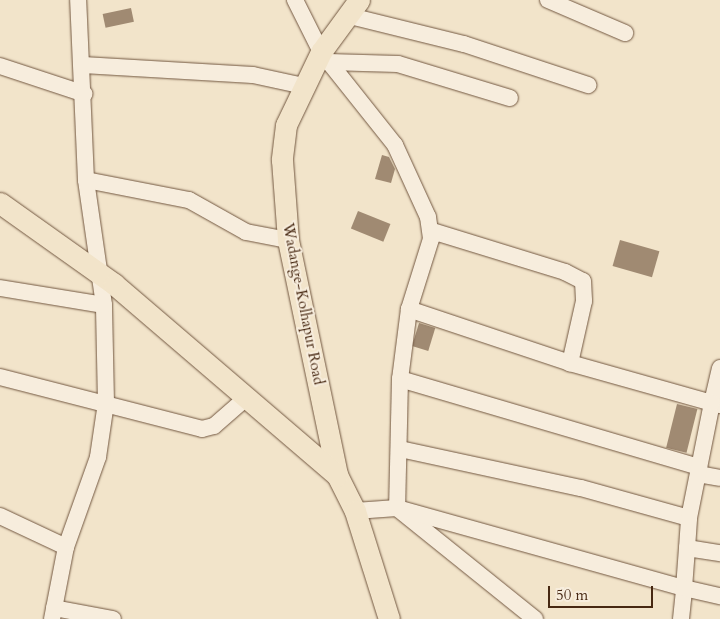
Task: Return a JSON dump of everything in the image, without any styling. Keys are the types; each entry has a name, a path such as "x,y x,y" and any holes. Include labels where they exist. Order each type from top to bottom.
{"main road":[{"name":"Wadange-Kolhapur Road","path":"355,8 304,86 282,141 288,240 337,475 355,511 389,619"},
{"path":"0,203 98,273 337,475"}],"street":[{"path":"78,0 85,94 86,180 104,305 106,403 98,458 66,547 53,614 113,619"},
{"path":"295,0 324,57 396,145 432,231 409,309 400,379 400,449 397,508"},
{"path":"548,0 625,33"},
{"path":"355,8 588,85"},
{"path":"324,57 398,64 510,98"},
{"path":"82,65 253,74 304,86"},
{"path":"0,66 85,94"},
{"path":"86,180 189,200 246,232 288,240"},
{"path":"432,231 565,272 582,282 584,301 570,363"},
{"path":"0,288 104,305"},
{"path":"409,309 570,363 716,404"},
{"path":"681,619 689,518 698,471 716,404 720,368"},
{"path":"0,377 106,403 202,430 214,426 245,399"},
{"path":"400,379 720,478"},
{"path":"400,449 581,488 689,518"},
{"path":"397,508 535,619"},
{"path":"355,511 397,508 684,588 720,596"},
{"path":"0,516 66,547"},
{"path":"687,548 720,553"}],"building":[{"path":"131,8 134,22 106,28 103,14"},
{"path":"382,155 389,157 395,169 391,183 375,179"},
{"path":"358,211 390,224 383,242 351,229"},
{"path":"620,240 659,251 652,277 613,266"},
{"path":"419,323 435,328 428,351 412,346"},
{"path":"677,404 697,409 686,453 666,448"}]}
